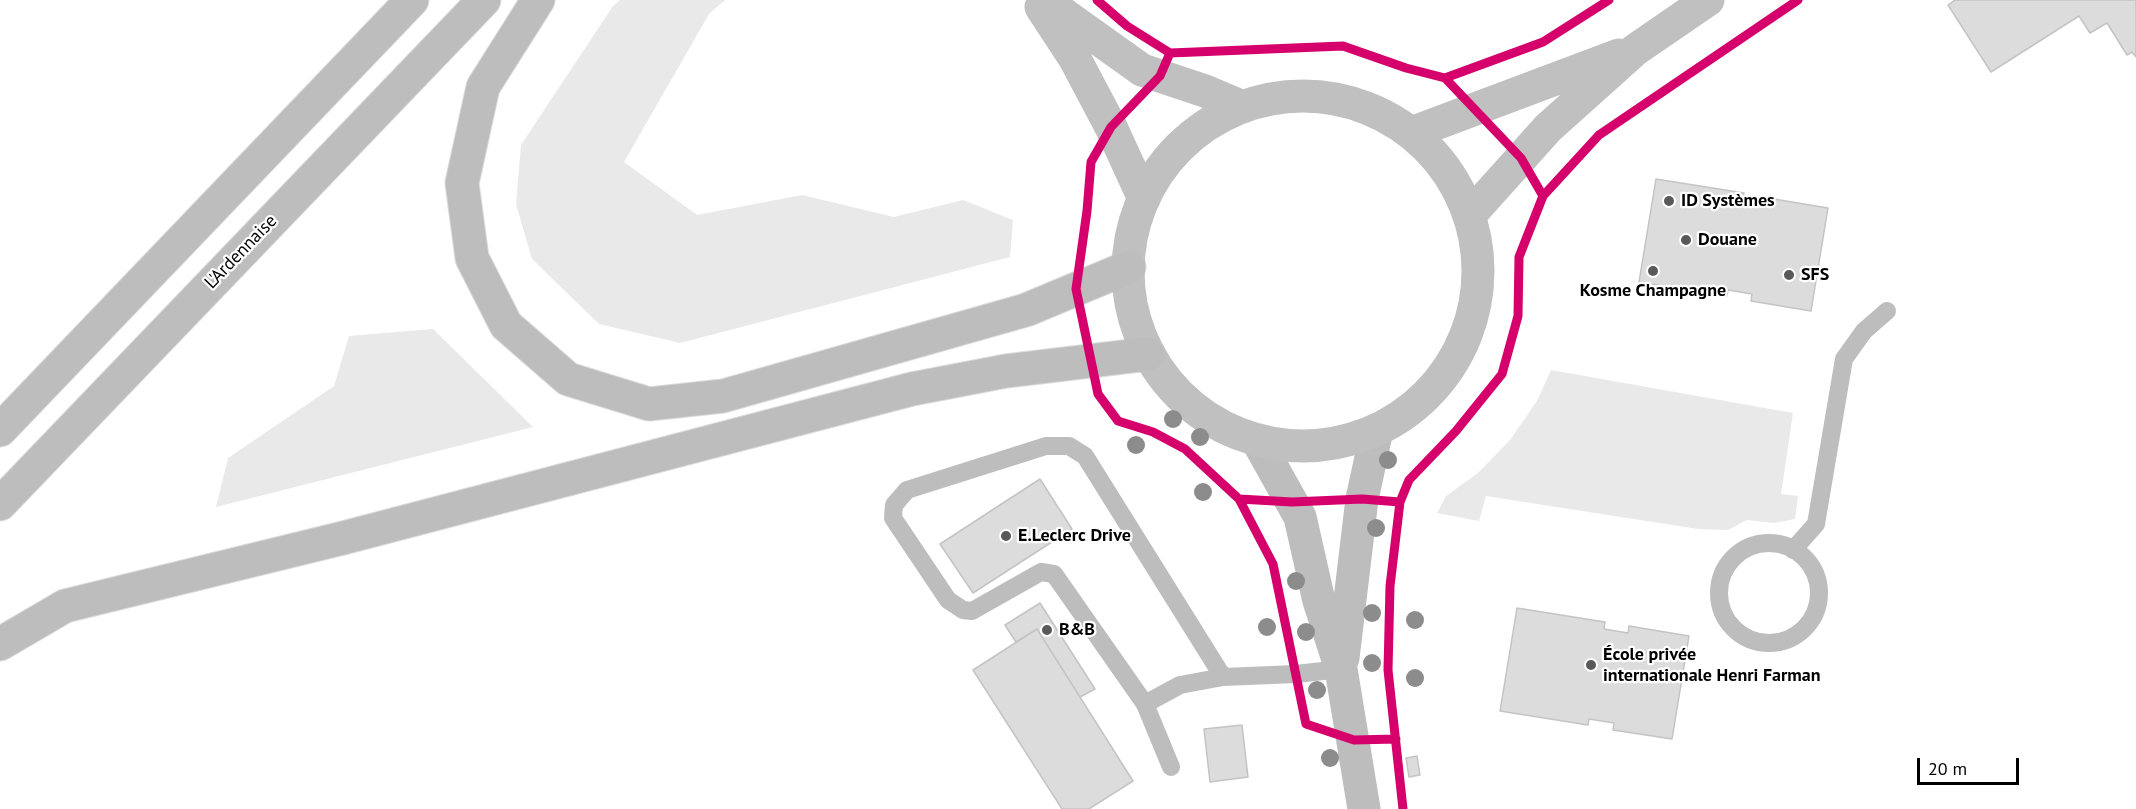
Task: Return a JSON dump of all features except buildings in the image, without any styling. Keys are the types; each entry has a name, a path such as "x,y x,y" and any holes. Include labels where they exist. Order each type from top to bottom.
{"main road":[{"path":"0,430 412,0"},
{"name":"L'Ardennaise","path":"0,504 484,0"},
{"path":"538,0 483,87 462,183 472,258 506,325 568,379 649,404 723,396 1026,310 1129,267"},
{"path":"0,644 65,606 343,538 912,389 1006,371 1148,354"},
{"path":"1341,669 1362,499 1377,430"},
{"path":"1258,442 1300,517 1319,602 1341,669 1364,809"}],"street":[{"path":"1037,0 1080,69 1111,127 1144,200"},
{"path":"1044,0 1142,70 1205,91 1243,107"},
{"path":"1469,216 1548,128 1635,50 1708,0"},
{"path":"1414,132 1527,88 1635,50"},
{"path":"1283,94 1351,103 1414,132 1460,187 1480,251 1472,320 1442,381 1389,426 1324,448 1258,442 1193,410 1148,354 1127,291 1132,224 1144,200 1164,161 1216,116 1283,94"}],"lane":[{"path":"1793,550 1816,525 1844,359 1864,331 1887,311"},
{"path":"1171,767 1145,704 1054,574 1041,572 972,611 963,610 948,600 893,518 894,505 907,490 1046,446 1069,446 1085,456 1222,677"},
{"path":"1761,544 1778,544 1793,550 1806,560 1815,574 1818,589 1817,606 1810,621 1800,633 1785,640 1769,643 1753,641 1738,633 1727,621 1720,605 1719,589 1723,573 1732,559 1745,549 1761,544"},
{"path":"1145,704 1180,685 1222,677 1296,674 1341,669"}],"shaded area":[{"path":"620,0 725,0 709,14 624,162 697,215 802,195 894,217 963,200 1013,220 1010,257 680,343 599,324 532,259 516,204 521,145 613,6"},
{"path":"433,329 533,427 216,507 228,458 334,386 349,336"},
{"path":"1551,370 1793,413 1781,494 1798,496 1795,519 1774,523 1747,520 1728,530 1698,529 1486,496 1479,521 1437,513 1446,496 1478,473 1510,440 1537,401"}],"cycle path":[{"path":"1097,0 1127,26 1170,53"},
{"path":"1396,739 1354,740 1306,724 1273,564 1239,499 1185,449 1153,432 1118,421 1098,394 1076,289 1091,162 1111,127 1160,76 1170,53 1343,46 1406,68 1445,78 1543,42 1609,0"},
{"path":"1403,809 1388,670 1390,586 1400,502 1409,480 1456,431 1502,374 1518,316 1519,257 1543,196 1599,135 1798,0"},
{"path":"1445,78 1521,158 1543,196"},
{"path":"1239,499 1292,502 1362,499 1400,502"}],"place":[{"name":"ID Systèmes","path":"1669,201"},
{"name":"Douane","path":"1686,240"},
{"name":"Kosme Champagne","path":"1653,271"},
{"name":"SFS","path":"1789,275"},
{"name":"E.Leclerc Drive","path":"1006,536"},
{"name":"B&B","path":"1047,630"},
{"name":"École privée internationale Henri Farman","path":"1591,665"}]}
